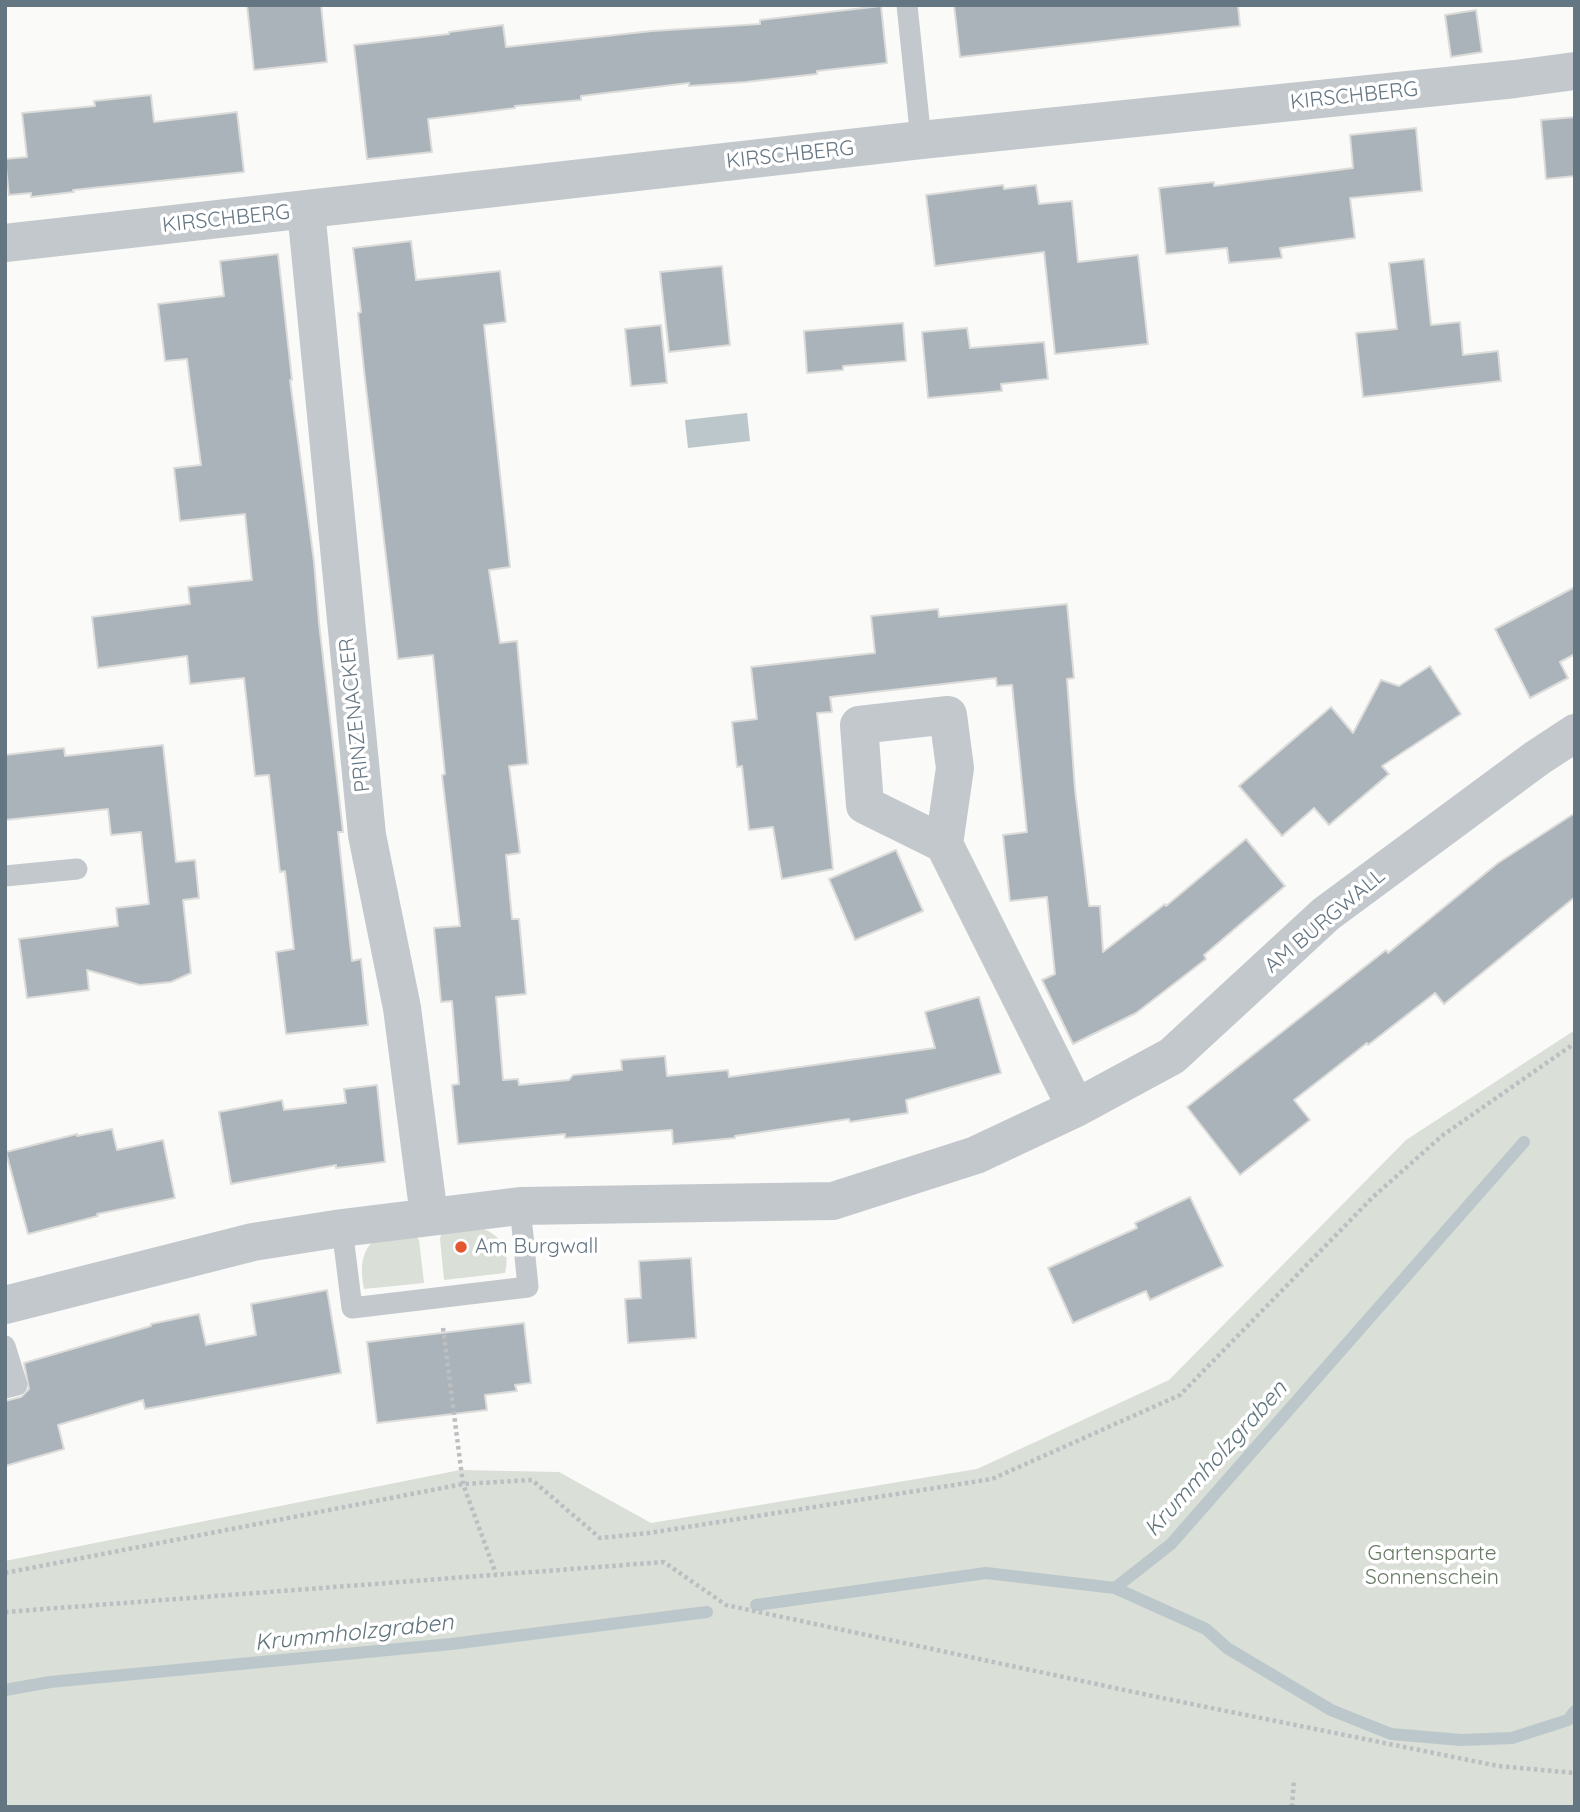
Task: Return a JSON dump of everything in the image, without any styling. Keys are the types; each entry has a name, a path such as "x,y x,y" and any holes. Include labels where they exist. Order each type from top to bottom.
{"street":[{"name":"KIRSCHBERG","path":"5,243 920,140 1575,71"},
{"name":"PRINZENACKER","path":"306,210 367,835 402,1008 429,1216"},
{"name":"AM BURGWALL","path":"5,1305 253,1242 342,1228 520,1206 834,1201 976,1155 1076,1108 1172,1056 1326,914 1526,766 1575,733"},
{"path":"944,844 1076,1108"}],"lane":[{"path":"907,5 920,140"},
{"path":"5,876 77,869"},
{"path":"342,1228 352,1308 439,1299 528,1287 520,1206"},
{"path":"5,1346 17,1385 5,1388"}],"path":[{"path":"5,1573 464,1484 532,1480 600,1538 649,1533 992,1479 1180,1395 1373,1196 1443,1135 1575,1043"},
{"path":"439,1299 464,1484 495,1574"},
{"path":"5,1612 664,1562 726,1605 1498,1766 1575,1773"},
{"path":"1292,1807 1294,1779"}],"green space":[{"name":"Gartensparte Sonnenschein","path":"1575,1030 1575,1807 5,1807 5,1561 460,1470 559,1472 651,1523 977,1469 1169,1380 1406,1140"},
{"path":"480,1228 494,1235 503,1245 507,1258 505,1273 444,1280 440,1238 442,1233"},
{"path":"417,1237 424,1283 364,1289 362,1265 371,1243"}],"shaded area":[{"path":"747,413 750,441 688,448 685,420"}],"building":[{"path":"247,5 321,5 327,62 254,70"},
{"path":"954,5 1238,5 1240,26 960,57"},
{"path":"881,6 887,63 745,82 689,86 689,83 581,96 581,100 515,106 428,119 432,152 367,159 354,45 503,25 506,47 652,31 760,24 760,20"},
{"path":"1476,10 1482,52 1451,57 1445,15"},
{"path":"151,95 154,122 237,112 244,172 31,197 31,193 9,195 5,159 27,157 22,113 95,106 94,101"},
{"path":"1575,117 1575,176 1546,179 1541,120"},
{"path":"1416,128 1422,191 1350,198 1355,238 1280,248 1282,258 1229,263 1227,248 1166,254 1159,188 1214,182 1214,186 1353,168 1350,135"},
{"path":"1003,185 1004,189 1036,185 1039,204 1072,201 1078,262 1138,255 1148,344 1055,354 1044,252 935,266 926,195"},
{"path":"411,241 416,280 500,271 506,322 484,325 510,567 489,570 500,643 517,641 528,764 509,766 520,853 506,855 512,919 519,919 526,994 496,997 503,1080 518,1079 519,1085 569,1080 573,1075 622,1070 621,1060 665,1056 667,1076 728,1070 729,1077 935,1048 925,1012 979,997 1001,1073 906,1100 908,1113 850,1122 849,1119 735,1138 673,1144 672,1130 565,1138 565,1134 458,1144 452,1085 459,1084 452,1001 441,1002 434,928 460,926 442,775 445,774 433,655 398,659 364,370 358,313 361,312 353,248"},
{"path":"278,254 290,380 314,562 343,832 338,832 352,961 361,959 368,1025 286,1034 276,952 294,949 285,871 280,872 269,775 255,776 244,678 190,684 187,656 98,668 92,617 190,604 188,587 252,580 245,514 180,521 174,468 201,465 187,359 165,361 158,304 224,296 220,261"},
{"path":"1424,259 1431,325 1460,322 1463,355 1498,351 1501,381 1363,397 1356,333 1397,329 1389,263"},
{"path":"722,266 730,345 669,352 660,272"},
{"path":"903,323 906,361 843,366 843,370 807,373 804,331"},
{"path":"661,325 667,383 631,386 625,329"},
{"path":"967,328 970,348 1044,342 1048,379 1001,384 1002,391 928,398 922,332"},
{"path":"1575,587 1575,654 1560,662 1568,678 1530,698 1495,629"},
{"path":"1067,604 1074,678 1067,679 1075,790 1089,906 1100,906 1103,952 1165,904 1166,906 1246,839 1285,886 1204,955 1206,959 1136,1013 1073,1044 1042,980 1055,974 1047,897 1010,901 1003,835 1027,832 1012,685 997,686 996,678 830,697 832,712 817,713 833,869 782,879 773,827 749,830 742,766 737,767 732,722 757,719 751,667 875,653 871,616 938,609 939,617"},
{"path":"1430,666 1461,714 1382,766 1389,774 1329,825 1314,808 1282,836 1239,786 1331,707 1353,733 1381,680 1399,686"},
{"path":"163,745 176,862 195,860 199,898 183,900 191,973 171,982 140,985 87,970 89,990 27,998 19,939 118,926 116,908 149,904 141,832 111,835 108,809 5,820 5,755 64,748 65,756"},
{"path":"1575,813 1575,897 1444,1004 1435,993 1294,1100 1310,1120 1240,1175 1187,1107 1386,950 1388,953 1498,863"},
{"path":"896,850 923,911 855,940 829,879"},
{"path":"377,1085 385,1162 336,1168 336,1165 231,1184 219,1112 282,1100 284,1110 346,1103 344,1089"},
{"path":"112,1129 117,1150 163,1140 175,1198 97,1214 98,1216 28,1234 6,1152 77,1134"},
{"path":"1190,1197 1223,1266 1150,1300 1146,1291 1073,1323 1048,1268 1137,1228 1135,1223"},
{"path":"691,1258 696,1338 628,1343 625,1299 641,1298 639,1261"},
{"path":"327,1290 341,1373 145,1409 143,1400 58,1425 64,1449 5,1466 5,1401 21,1397 29,1389 24,1363 151,1324 199,1314 206,1345 256,1335 251,1304"},
{"path":"524,1323 531,1383 515,1385 517,1391 485,1395 487,1410 377,1423 367,1342"}],"waterway":[{"name":"Krummholzgraben","path":"756,1605 986,1573 1115,1588 1171,1544 1524,1142"},
{"path":"1115,1588 1206,1629 1227,1648 1331,1710 1391,1734 1461,1740 1512,1738 1568,1720 1575,1711"},
{"name":"Krummholzgraben","path":"5,1690 50,1682 451,1644 707,1612"}],"place":[{"name":"Am Burgwall","path":"461,1247"}]}
